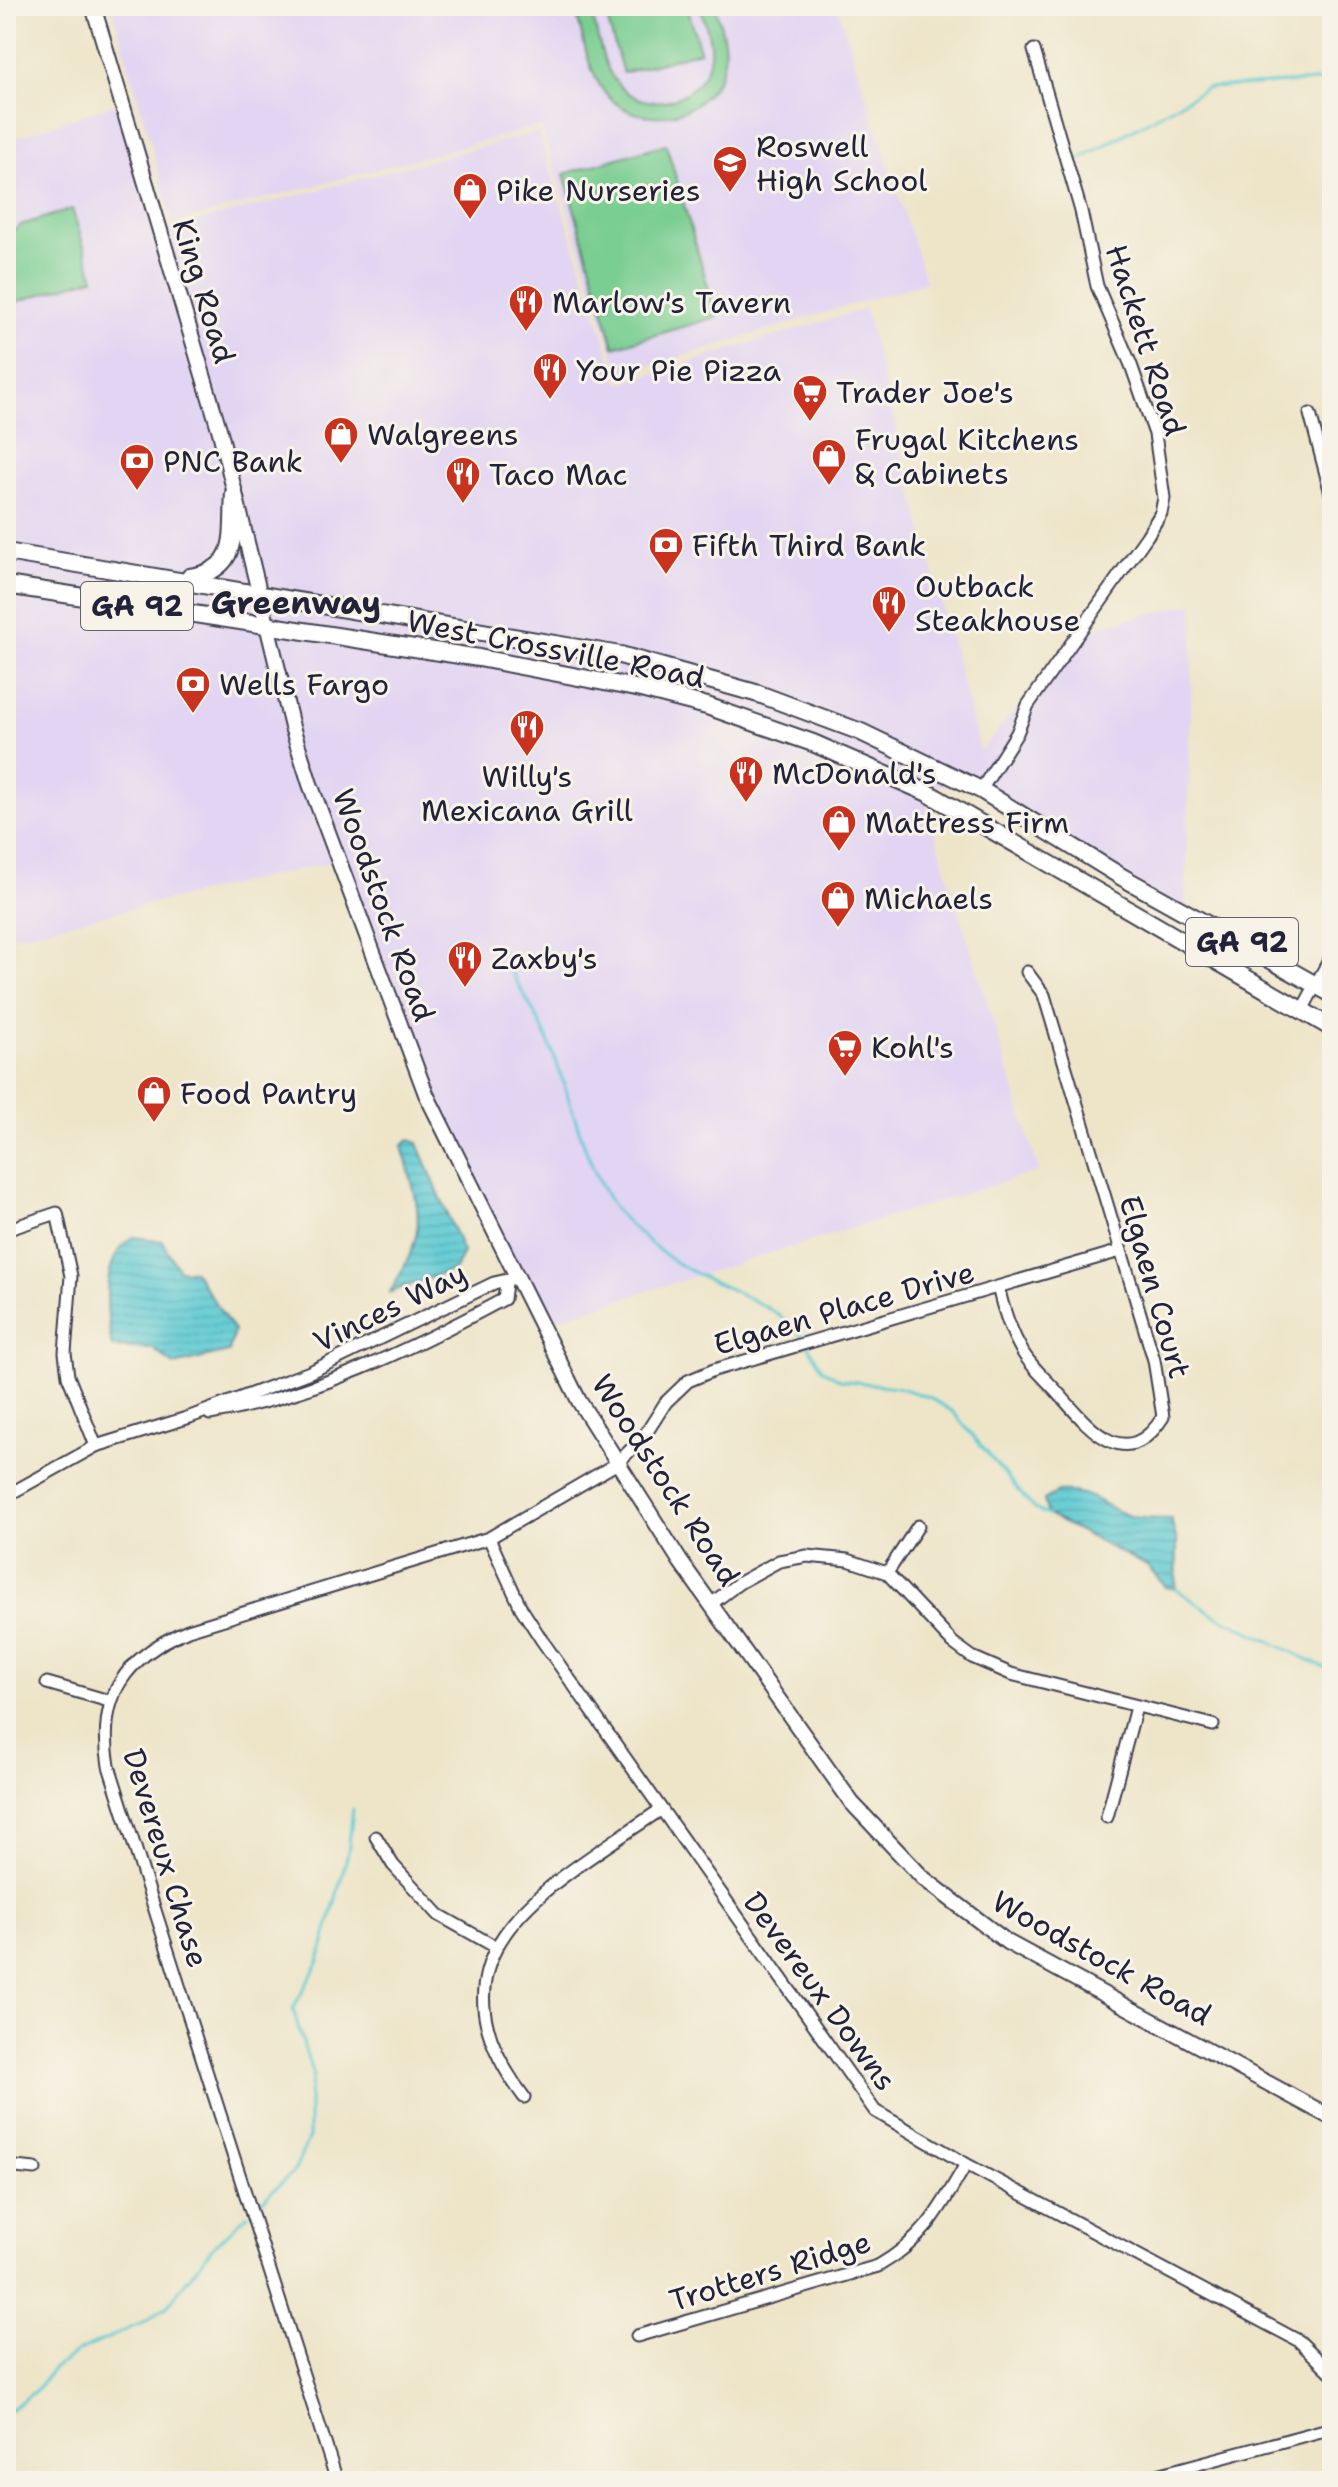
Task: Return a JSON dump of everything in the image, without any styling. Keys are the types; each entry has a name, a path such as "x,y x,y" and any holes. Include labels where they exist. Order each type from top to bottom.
{"main road":[{"path":"175,579 214,573 228,558 234,493"},
{"name":"GA 92","path":"6,552 259,593"},
{"name":"GA 92","path":"6,585 268,627"},
{"name":"West Crossville Road","path":"259,593 620,655 759,694 861,732 981,790 1122,877 1332,994"},
{"name":"West Crossville Road","path":"268,627 479,658 641,689 707,706 813,743 928,793 1332,1028"}],"street":[{"name":"King Road","path":"93,6 220,432 259,593"},
{"name":"Hackett Road","path":"981,790 1017,733 1028,705 1147,536 1161,513 1164,498 1155,434 1131,365 1097,286 1081,211 1034,50"},
{"path":"1310,414 1332,497"},
{"name":"Woodstock Road","path":"259,593 310,784 429,1100 511,1281 616,1464 711,1604 852,1803 923,1878 1007,1942 1332,2118"},
{"path":"1302,1010 1332,955"},
{"name":"Elgaen Court","path":"998,1287 1023,1354 1084,1422 1105,1441 1140,1443 1153,1433 1163,1417 1162,1396 1044,995 1027,972"},
{"path":"6,1230 57,1213 71,1276 65,1353 68,1376 96,1446"},
{"name":"Elgaen Place Drive","path":"616,1464 643,1438 666,1402 688,1381 714,1370 1120,1251"},
{"name":"Vinces Way","path":"6,1496 96,1446 190,1417 337,1360 494,1283 511,1281 504,1299 336,1379 252,1407 190,1417"},
{"path":"47,1683 109,1701 121,1679 140,1657 158,1643 188,1630 489,1538 616,1464"},
{"path":"887,1573 918,1526"},
{"name":"Devereux Downs","path":"489,1538 521,1608 660,1810 875,2111 966,2164 1299,2341 1332,2373"},
{"path":"711,1604 739,1583 779,1561 807,1556 848,1560 887,1573 953,1643 972,1657 1011,1674 1213,1725"},
{"name":"Devereux Chase","path":"109,1701 109,1766 337,2481"},
{"path":"1107,1817 1136,1707"},
{"path":"524,2097 496,2052 486,2016 485,1988 494,1946 519,1913 539,1894 660,1810"},
{"path":"376,1837 393,1865 439,1915 494,1946"},
{"name":"Trotters Ridge","path":"637,2336 878,2266 918,2239 966,2164"},
{"path":"6,2166 35,2169"},
{"path":"1135,2481 1332,2428"}],"shaded area":[{"name":"Roswell High School","path":"112,6 837,6 926,282 620,375 541,126 173,223"},
{"path":"131,99 169,229 538,132 619,384 865,309 980,751 1086,630 1194,603 1185,912 991,793 919,782 1039,1171 540,1324 469,1188 343,859 6,938 6,141"}],"green space":[{"path":"575,6 590,6 603,56 616,82 642,100 657,102 686,93 706,71 710,42 700,6 715,6 725,46 718,79 707,95 675,114 638,114 620,106 605,93 594,74"},
{"path":"603,6 687,6 700,51 623,73"},
{"path":"666,144 717,317 614,347 564,174"},
{"path":"72,209 94,278 9,304 6,300 6,237 21,225"}],"water":[{"path":"409,1140 418,1143 463,1252 455,1269 390,1292 411,1252 418,1220 414,1188 402,1146"},
{"path":"133,1237 162,1241 179,1270 194,1271 234,1331 229,1352 174,1365 153,1349 112,1347 107,1303 110,1272 122,1247"},
{"path":"1058,1492 1082,1494 1134,1517 1171,1519 1177,1542 1176,1589 1166,1587 1147,1566 1048,1515 1044,1500"}],"waterway":[{"path":"1073,163 1207,88 1332,80"},
{"path":"501,950 548,1041 584,1145 601,1186 616,1211 673,1260 770,1310 804,1338"},
{"path":"808,1345 822,1369 840,1380 896,1387 929,1397 953,1412 1034,1509 1048,1515"},
{"path":"1176,1589 1215,1615 1332,1671"},
{"path":"253,2209 295,2170 309,2137 309,2095 313,2076 293,2009 319,1961 348,1853 353,1809"},
{"path":"6,2413 34,2392 53,2369 79,2351 142,2323 166,2307 212,2248 248,2214"}],"place":[{"name":"Roswell High School","path":"730,194"},
{"name":"Pike Nurseries","path":"470,221"},
{"name":"Marlow's Tavern","path":"526,333"},
{"name":"Your Pie Pizza","path":"550,401"},
{"name":"Trader Joe's","path":"810,423"},
{"name":"Walgreens","path":"341,465"},
{"name":"Frugal Kitchens & Cabinets","path":"829,487"},
{"name":"PNC Bank","path":"137,492"},
{"name":"Taco Mac","path":"463,505"},
{"name":"Fifth Third Bank","path":"666,576"},
{"name":"Outback Steakhouse","path":"889,634"},
{"name":"Wells Fargo","path":"193,715"},
{"name":"Willy's Mexicana Grill","path":"527,758"},
{"name":"McDonald's","path":"746,804"},
{"name":"Mattress Firm","path":"839,853"},
{"name":"Michaels","path":"838,929"},
{"name":"Zaxby's","path":"465,989"},
{"name":"Kohl's","path":"845,1078"},
{"name":"Food Pantry","path":"154,1124"}],"district":[{"name":"Greenway","path":"296,602"}]}
